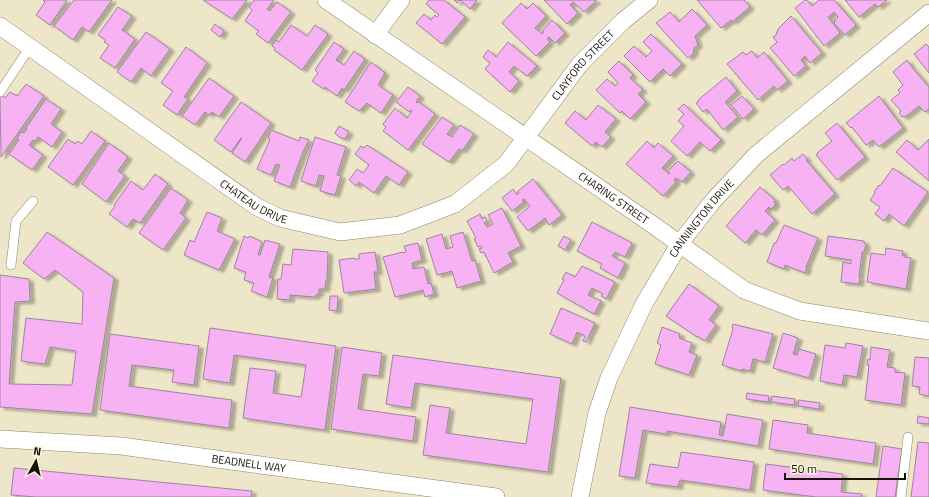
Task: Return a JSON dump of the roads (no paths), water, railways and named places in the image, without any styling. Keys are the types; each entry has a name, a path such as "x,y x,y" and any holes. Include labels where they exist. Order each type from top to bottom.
{"street":[{"name":"CHARING STREET","path":"326,0 680,243 744,290 800,311 929,331"},
{"path":"375,35 401,0"},
{"name":"CLAYFORD STREET","path":"525,138 580,64 623,21 648,0"},
{"name":"CANNINGTON DRIVE","path":"580,497 597,413 609,378 644,304 680,243 713,201 756,155 929,12"},
{"name":"CHATEAU DRIVE","path":"0,26 257,207 280,218 340,232 400,225 455,204 506,164 525,138"},
{"name":"BEADNELL WAY","path":"0,439 121,446 496,497"}],"lane":[{"path":"0,92 30,47"},
{"path":"11,265 16,221 33,201"},
{"path":"901,497 908,437"}]}
